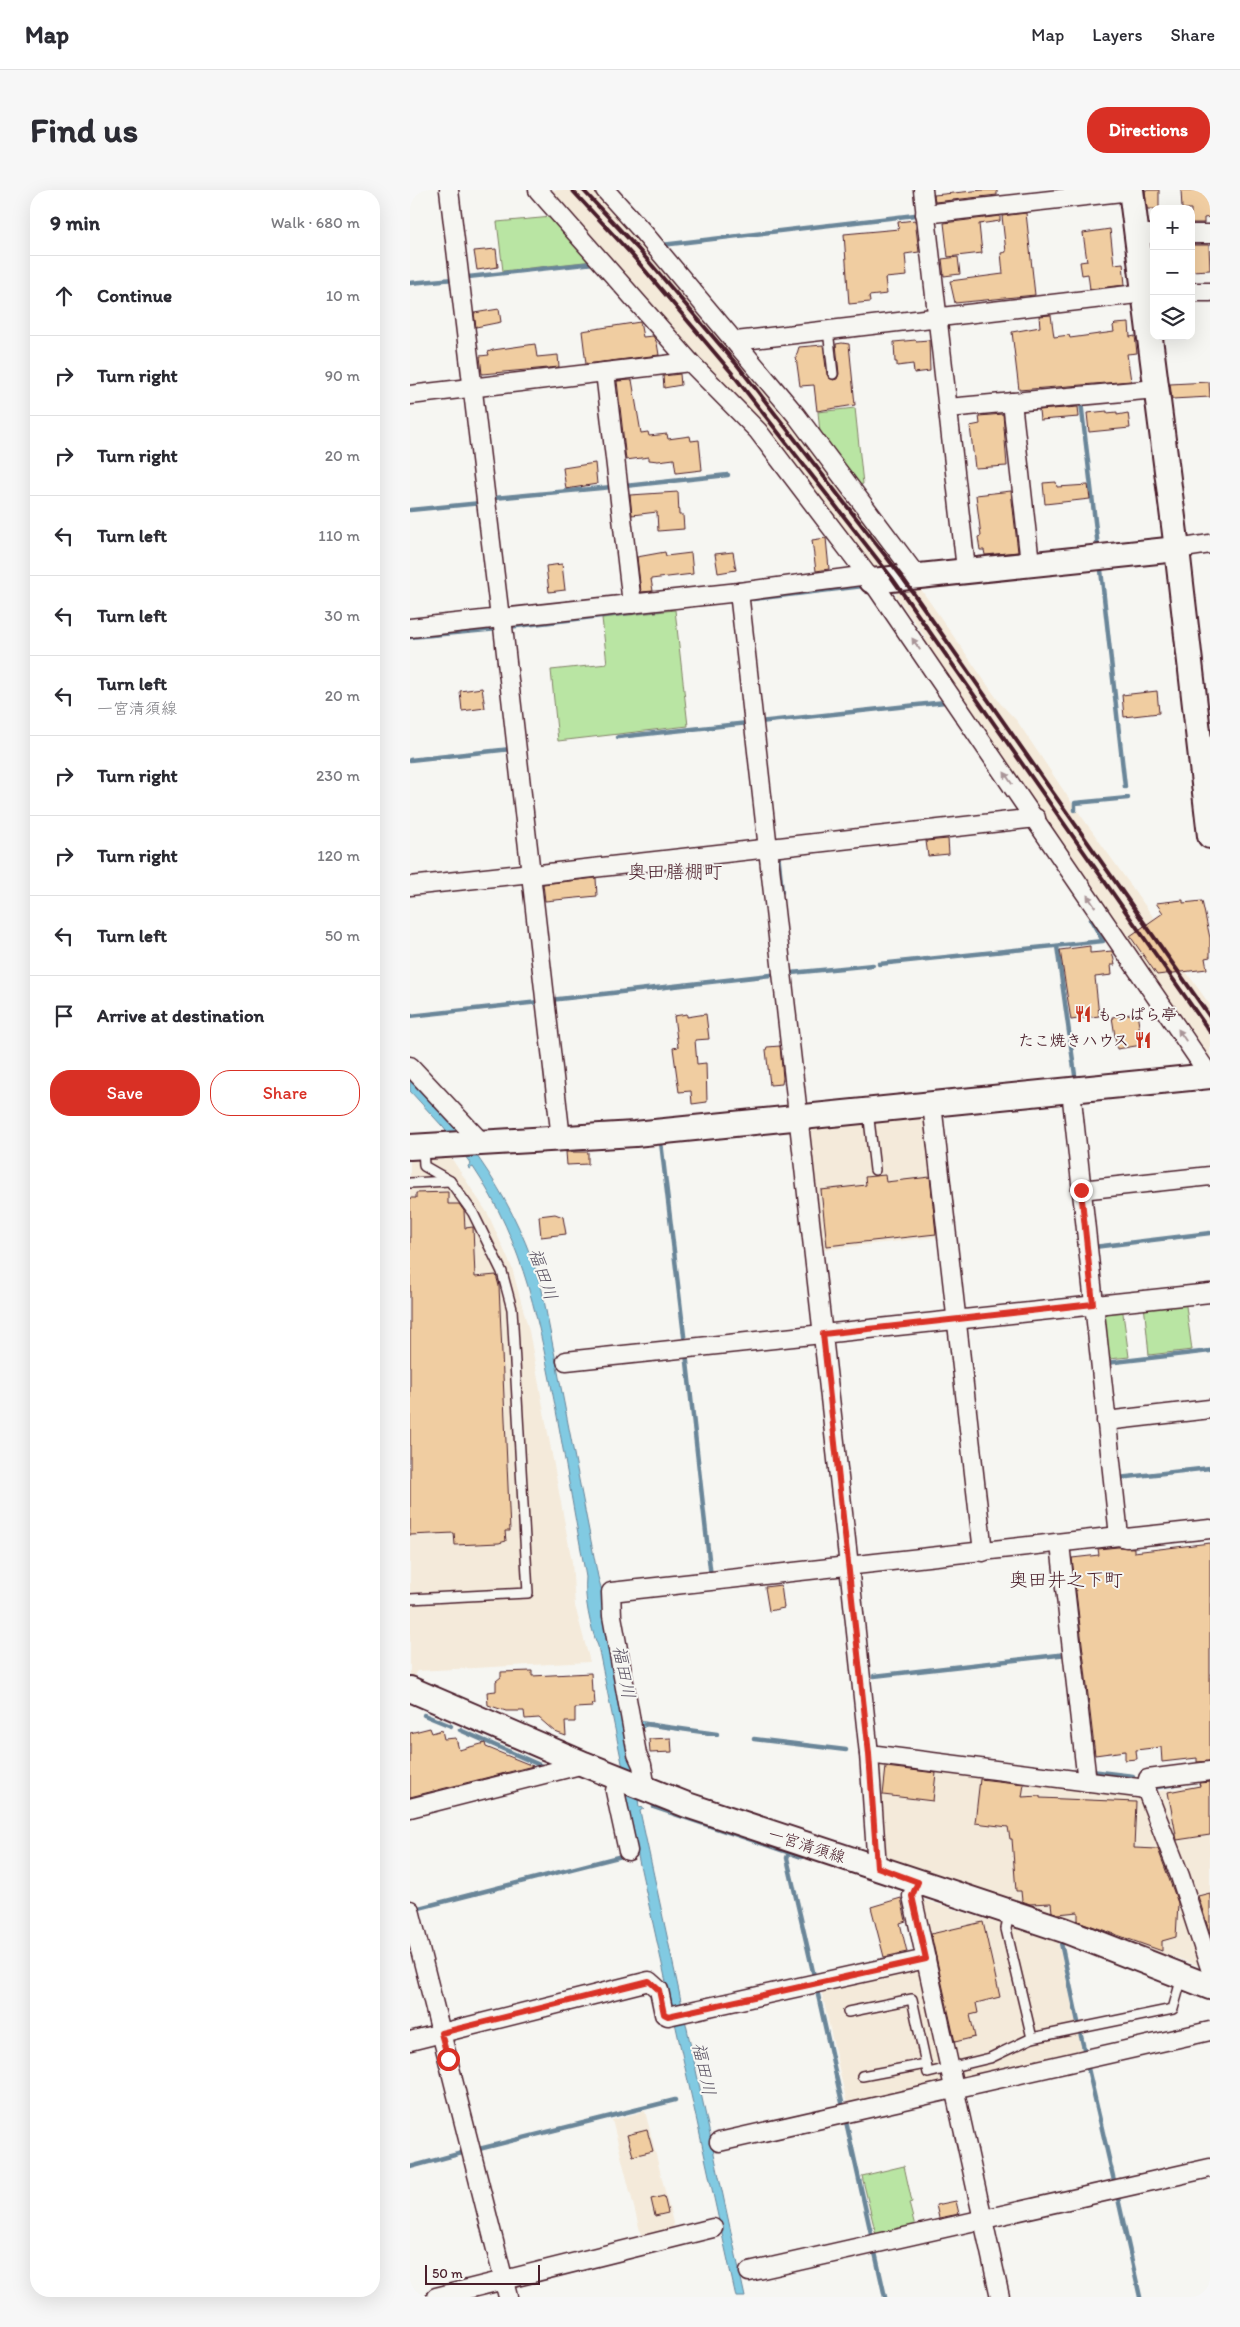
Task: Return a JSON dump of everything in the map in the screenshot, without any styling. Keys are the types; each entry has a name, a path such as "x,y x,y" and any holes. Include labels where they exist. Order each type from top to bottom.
{"street":[{"path":"449,190 561,1139"},
{"path":"416,1147 635,1134 1210,1076 1036,818 870,578 758,431 690,362 538,190"},
{"path":"605,190 736,341 796,414 916,576"},
{"path":"923,190 966,569"},
{"path":"926,214 1131,190 1145,234 1156,389 1208,804 1210,836"},
{"path":"1195,234 1210,234"},
{"path":"736,341 1149,292"},
{"path":"1195,292 1210,292"},
{"path":"410,395 690,362"},
{"path":"605,372 632,604"},
{"path":"948,408 1156,389"},
{"path":"1012,402 1030,563"},
{"path":"410,628 870,578 916,576 966,569 1177,549 1210,544"},
{"path":"739,592 849,1566 869,1754 877,1867"},
{"path":"410,886 767,849 1036,818"},
{"path":"410,1066 480,1143"},
{"path":"1071,1090 1119,1536"},
{"path":"932,1104 983,1552"},
{"path":"1081,1190 1210,1176"},
{"path":"566,1361 1210,1293"},
{"path":"1106,1421 1210,1410"},
{"path":"628,1851 615,1791 630,1783 632,1725 612,1616 611,1592 1119,1536 1126,1538 1210,1529"},
{"path":"1060,1544 1087,1782"},
{"name":"一宮清須線","path":"410,1689 584,1764 706,1812 1064,1930 1210,1987"},
{"path":"869,1754 1146,1789"},
{"path":"410,1808 584,1764"},
{"path":"1210,1771 1148,1779 1146,1789 1180,1876 1210,1968"},
{"path":"918,1882 912,1896 1000,2297"},
{"path":"410,1910 506,2289"},
{"path":"410,2041 649,1981 659,1990 664,2014 670,2015 926,1959"},
{"path":"719,2142 1210,2031"},
{"path":"748,2272 1210,2168"},
{"path":"436,2297 506,2289 713,2228"}],"lane":[{"path":"828,330 833,374"},
{"path":"868,1111 874,1170"},
{"path":"410,1599 528,1593 512,1309 502,1272 473,1213 450,1181 424,1166 416,1147"},
{"path":"410,1183 450,1181"},
{"path":"1009,1912 1006,1929 1032,2038"},
{"path":"848,2012 912,1999 928,2073 990,2058 1032,2038 1173,2009 1182,1976"},
{"path":"862,2076 926,2064"}],"shaded area":[{"path":"548,190 599,190 723,332 902,565 871,568 720,383"},
{"path":"920,588 1000,703 1017,721 1072,803 1181,956 1177,959 1210,1005 1210,1061 928,653 925,637 896,596 897,591"},
{"path":"931,1116 944,1236 820,1250 806,1129"},
{"path":"450,1156 488,1214 512,1268 529,1331 572,1562 575,1606 590,1662 417,1671 415,1677 410,1675 410,1158"},
{"path":"876,1761 1141,1795 1203,1967 887,1861"},
{"path":"1210,1783 1210,1947 1155,1792"},
{"path":"918,1898 1058,1942 1083,2055 962,2083"},
{"path":"922,1967 946,2083 848,2108 820,1985"},
{"path":"645,2111 675,2231 642,2239 612,2120"}],"green space":[{"path":"552,217 593,261 503,271 497,222"},
{"path":"855,408 863,484 855,486 821,443 818,412"},
{"path":"675,610 688,726 558,741 551,670 607,664 602,618"},
{"path":"1185,1299 1192,1350 1149,1355 1144,1304"},
{"path":"1122,1306 1129,1357 1109,1359 1103,1308"},
{"path":"904,2166 912,2202 909,2203 916,2230 877,2239 862,2176"}],"water":[{"path":"410,1076 453,1125 490,1174 519,1228 542,1290 598,1577 602,1591 606,1590 624,1719 652,1723 639,1730 639,1807 644,1808 640,1811 745,2297 736,2297 626,1802 621,1797 623,1768 598,1646 588,1612 586,1577 537,1318 518,1256 491,1196 473,1167 469,1169 468,1166 471,1164 443,1127 410,1091"}],"building":[{"path":"997,190 997,195 935,202 934,195"},
{"path":"1145,190 1159,190 1159,205 1150,205 1150,209 1147,209"},
{"path":"1181,190 1210,190 1210,217 1204,218 1204,223 1195,223 1195,205 1182,205"},
{"path":"1026,213 1035,295 955,303 950,281 1003,274 1001,253 1006,252 1002,216"},
{"path":"1000,216 1000,221 979,224 982,253 948,257 944,223"},
{"path":"915,220 919,252 905,254 907,276 885,278 887,294 869,296 870,302 849,304 844,234 899,229 898,222"},
{"path":"1110,229 1114,264 1123,263 1125,285 1090,289 1088,274 1082,275 1080,262 1087,261 1083,233"},
{"path":"1195,245 1209,245 1210,270 1195,271"},
{"path":"496,249 498,267 477,270 474,251"},
{"path":"958,257 960,274 944,276 942,259"},
{"path":"499,309 501,322 476,327 474,313"},
{"path":"1051,315 1054,337 1069,335 1070,338 1114,332 1113,326 1115,324 1129,323 1130,337 1135,336 1137,353 1127,354 1131,381 1019,390 1012,332 1040,327 1039,316"},
{"path":"640,322 643,337 653,336 657,343 659,355 586,364 582,331"},
{"path":"929,340 930,371 914,373 913,364 897,366 897,362 895,362 894,342"},
{"path":"535,344 537,357 558,355 559,367 482,374 480,356 489,355 488,352 493,350"},
{"path":"836,344 849,344 855,405 817,411 814,385 800,386 796,357 799,347 823,345 827,375 833,380 837,379 839,374"},
{"path":"680,374 681,385 664,388 663,376"},
{"path":"632,380 641,433 648,432 649,436 667,434 668,439 690,436 691,441 699,440 702,470 676,473 674,459 658,461 649,460 649,457 626,460 617,381"},
{"path":"1209,382 1210,397 1172,399 1170,384"},
{"path":"1078,407 1079,417 1040,420 1039,410"},
{"path":"1107,411 1107,413 1117,412 1117,415 1128,413 1130,428 1089,432 1087,413"},
{"path":"1003,414 1007,466 975,468 970,426 980,424 979,416"},
{"path":"595,463 597,484 566,489 563,468"},
{"path":"1056,482 1057,487 1088,485 1090,499 1045,504 1043,483"},
{"path":"1011,491 1018,552 985,555 984,550 980,550 978,537 981,536 976,495"},
{"path":"678,492 679,515 683,515 684,529 658,531 657,512 632,515 630,495"},
{"path":"826,538 829,569 816,571 812,540"},
{"path":"665,552 666,556 691,553 693,574 651,579 653,591 641,592 637,557"},
{"path":"733,552 736,570 718,573 715,554"},
{"path":"562,564 565,590 549,592 546,566"},
{"path":"482,688 485,708 462,711 460,691"},
{"path":"1157,691 1159,713 1124,717 1122,695"},
{"path":"948,839 949,854 928,856 926,841"},
{"path":"596,878 597,896 545,901 543,884"},
{"path":"1183,900 1183,903 1202,901 1210,938 1210,957 1205,958 1207,969 1157,975 1130,936 1163,913 1156,903"},
{"path":"1090,946 1090,953 1112,951 1115,965 1111,965 1112,975 1095,977 1099,1016 1071,1020 1060,950"},
{"path":"1137,1013 1142,1045 1117,1049 1112,1017"},
{"path":"687,1014 687,1017 706,1014 709,1039 695,1040 697,1064 706,1063 707,1102 692,1104 691,1091 679,1092 673,1048 678,1047 674,1016"},
{"path":"780,1046 782,1084 770,1085 766,1050 767,1047"},
{"path":"566,1152 588,1152 588,1164 567,1165"},
{"path":"885,1175 886,1182 930,1177 936,1234 827,1246 821,1190 866,1185 865,1177"},
{"path":"448,1192 448,1204 459,1204 464,1211 465,1228 473,1227 475,1277 496,1275 499,1286 510,1531 505,1531 506,1541 499,1543 455,1545 454,1533 410,1535 410,1198 416,1198 416,1193"},
{"path":"555,1214 563,1217 566,1234 541,1237 539,1216"},
{"path":"1210,1543 1210,1761 1197,1762 1197,1758 1162,1762 1161,1747 1136,1750 1137,1759 1125,1760 1125,1751 1095,1755 1072,1558 1099,1555 1098,1549 1134,1548 1134,1552"},
{"path":"781,1585 784,1608 769,1611 765,1587"},
{"path":"532,1671 532,1676 591,1673 595,1704 592,1704 593,1707 575,1708 575,1722 565,1722 566,1736 555,1732 539,1718 525,1719 524,1711 506,1711 488,1705 487,1692 496,1691 496,1681 501,1677 501,1672"},
{"path":"430,1728 432,1733 442,1730 444,1739 456,1738 459,1750 485,1743 486,1747 533,1766 410,1797 410,1733"},
{"path":"671,1738 672,1752 650,1753 649,1739"},
{"path":"886,1767 936,1773 933,1801 883,1795"},
{"path":"980,1779 1024,1784 1022,1797 1040,1796 1040,1798 1136,1802 1134,1848 1158,1849 1178,1903 1176,1937 1162,1941 1162,1951 1078,1921 1078,1912 1058,1914 1052,1912 1051,1903 1030,1904 1022,1901 1021,1891 1016,1891 1012,1839 1010,1839 1008,1827 975,1823"},
{"path":"1210,1782 1210,1835 1177,1840 1168,1792 1200,1786 1199,1783"},
{"path":"1210,1893 1210,1934 1198,1896"},
{"path":"901,1898 906,1921 900,1923 907,1952 884,1957 871,1907"},
{"path":"983,1922 1000,1997 976,2003 978,2013 970,2015 975,2037 955,2042 931,1934"},
{"path":"647,2130 653,2151 633,2156 627,2135"},
{"path":"664,2196 668,2213 655,2216 651,2199"},
{"path":"956,2201 959,2214 939,2218 936,2205"}],"waterway":[{"path":"662,245 915,215"},
{"path":"468,277 594,263"},
{"path":"410,283 454,279"},
{"path":"1081,402 1098,547"},
{"path":"625,486 728,475"},
{"path":"494,498 612,487"},
{"path":"410,510 481,503"},
{"path":"1101,570 1125,787"},
{"path":"753,599 863,586"},
{"path":"508,627 661,609"},
{"path":"410,637 498,629"},
{"path":"759,722 945,702"},
{"path":"618,737 748,723"},
{"path":"410,760 511,749"},
{"path":"1075,810 1075,803 1128,798"},
{"path":"778,852 782,892"},
{"path":"879,964 1103,941 1091,920"},
{"path":"1057,946 1075,1075"},
{"path":"791,973 873,965"},
{"path":"550,1000 771,975"},
{"path":"410,1016 539,1002"},
{"path":"661,1142 685,1344"},
{"path":"1094,1247 1210,1233"},
{"path":"1106,1363 1210,1351"},
{"path":"686,1353 711,1577"},
{"path":"1118,1478 1210,1468"},
{"path":"874,1676 1067,1654"},
{"path":"424,1715 451,1726"},
{"path":"645,1724 717,1734"},
{"path":"460,1730 542,1766"},
{"path":"754,1739 846,1750"},
{"path":"1091,1771 1133,1776"},
{"path":"1158,1787 1176,1784"},
{"path":"654,1807 802,1857"},
{"path":"789,1852 787,1858 814,1976"},
{"path":"419,1908 622,1856"},
{"path":"1061,1943 1078,2022"},
{"path":"816,1986 843,2107"},
{"path":"1080,2032 1085,2053"},
{"path":"1087,2064 1115,2185"},
{"path":"479,2149 675,2100"},
{"path":"845,2117 872,2238"},
{"path":"410,2167 462,2153"},
{"path":"1117,2194 1140,2297"},
{"path":"874,2248 885,2297"}],"railway":[{"path":"572,190 632,255 731,372 892,578 1210,1032"},
{"path":"583,190 639,250 738,366 902,577 1210,1017"}],"place":[{"name":"もっぱら亭","path":"1083,1014"},
{"name":"たこ焼きハウス","path":"1143,1040"}],"district":[{"name":"奥田膳棚町","path":"675,871"},
{"name":"奥田井之下町","path":"1066,1579"}],"route":[{"path":"448,2059 441,2033 649,1981 655,1984 659,1990 664,2014 668,2016 926,1959 912,1896 918,1882 877,1867 869,1754 823,1334 1093,1304 1081,1190"}],"water label":[{"name":"福田川","path":"543,1274"},
{"name":"福田川","path":"624,1672"},
{"name":"福田川","path":"704,2069"}]}
